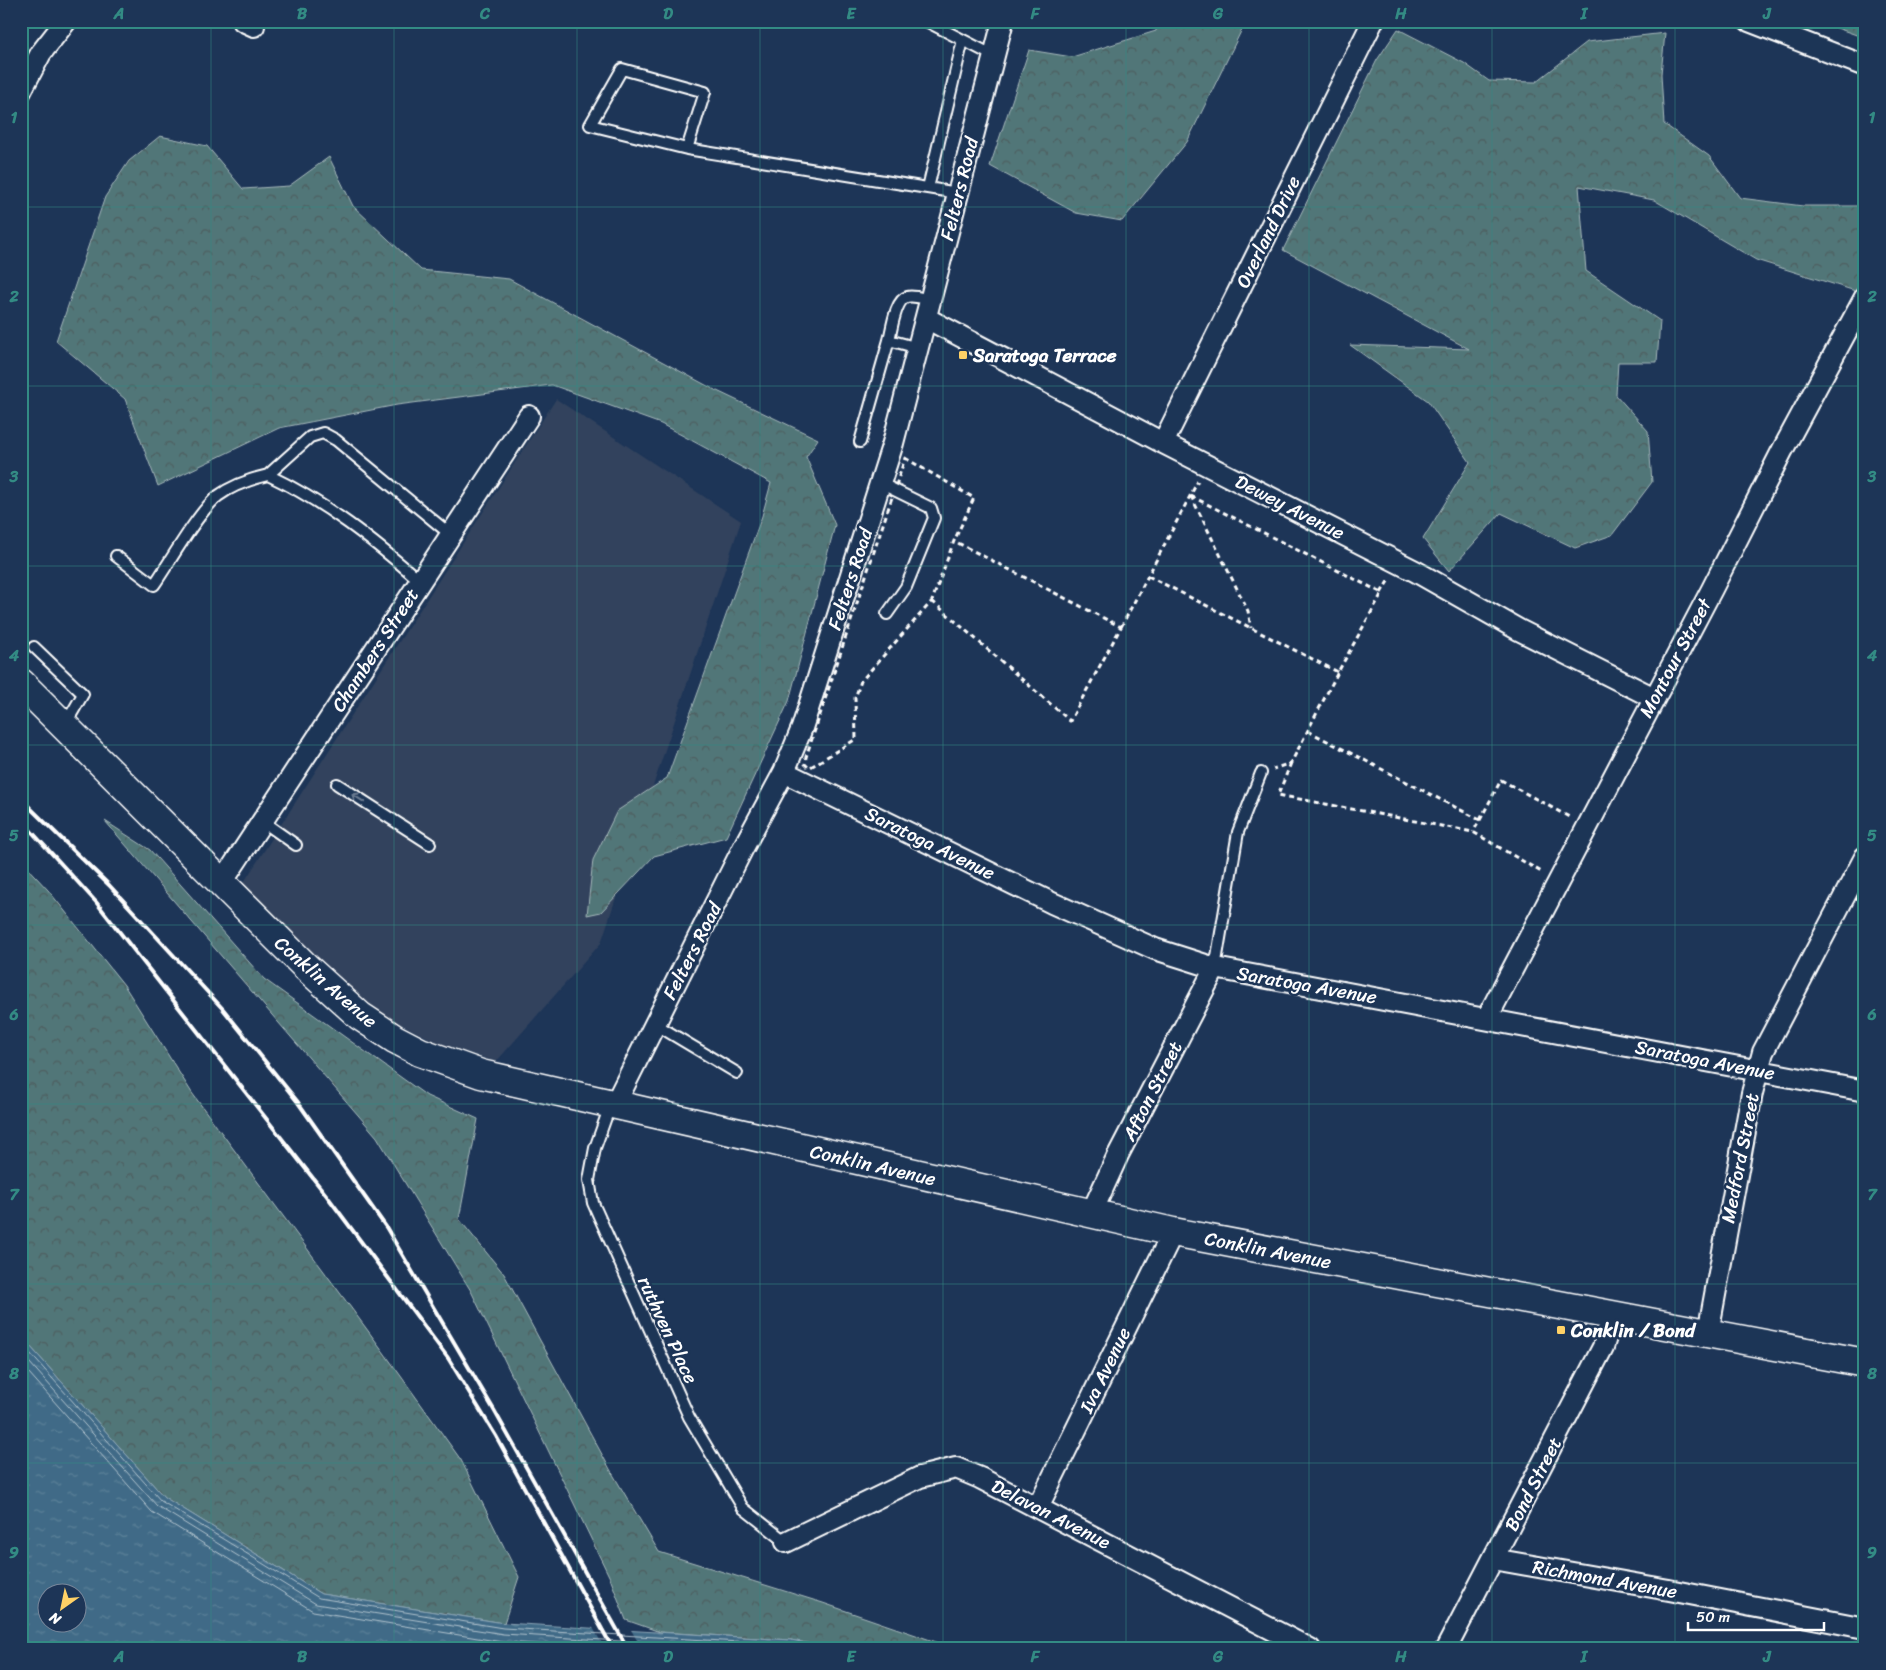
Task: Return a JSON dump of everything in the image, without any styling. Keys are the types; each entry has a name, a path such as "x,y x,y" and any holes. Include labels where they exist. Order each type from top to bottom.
{"main road":[{"name":"Conklin Avenue","path":"21,683 306,968 360,1016 395,1039 420,1052 481,1074 1173,1232 1865,1362"}],"street":[{"path":"21,91 41,53 66,21"},
{"name":"Felters Road","path":"612,1105 784,772 802,728 880,483 929,309 1003,21"},
{"name":"Overland Drive","path":"1163,443 1373,21"},
{"path":"1749,21 1865,66"},
{"name":"Montour Street","path":"1487,1018 1782,451 1865,297"},
{"name":"Dewey Avenue","path":"929,309 1163,443 1415,571 1519,630 1654,698"},
{"name":"Chambers Street","path":"221,884 529,416"},
{"name":"Saratoga Avenue","path":"784,772 1061,907 1154,949 1215,968 1865,1091"},
{"name":"Medford Street","path":"1708,1333 1757,1070 1762,1052 1865,857"},
{"name":"Afton Street","path":"1091,1214 1118,1155 1215,968"},
{"name":"Iva Avenue","path":"1038,1507 1173,1232"},
{"name":"Bond Street","path":"1446,1649 1603,1347 1613,1316"},
{"name":"Delavan Avenue","path":"786,1542 920,1477 956,1468 1038,1507 1310,1649"},
{"name":"Richmond Avenue","path":"1493,1559 1669,1590 1865,1628"}],"lane":[{"path":"926,21 994,56"},
{"path":"928,188 963,40"},
{"path":"687,149 705,92 622,69 590,125 687,149 958,193"},
{"path":"860,442 899,305 903,298 909,296 929,309"},
{"path":"889,340 918,348"},
{"path":"116,556 154,585 203,514 218,496 246,480 268,475 310,437 323,433 336,440 450,535"},
{"path":"268,475 330,509 377,544 420,581"},
{"path":"880,483 931,508 934,518 906,587 887,614"},
{"path":"34,647 83,694 64,726"},
{"path":"1215,968 1238,832 1261,773"},
{"path":"337,784 430,844"},
{"path":"262,821 296,845"},
{"path":"655,1024 737,1072"},
{"name":"ruthven Place","path":"612,1105 595,1148 589,1180 593,1203 689,1417 743,1508 786,1542"}],"path":[{"path":"905,458 908,448"},
{"path":"932,601 1070,721 1191,496 1198,480 1197,476"},
{"path":"1191,496 1381,593"},
{"path":"1191,496 1248,611 1251,628"},
{"path":"954,540 1121,627"},
{"path":"1148,576 1338,672"},
{"path":"1393,577 1386,582 1338,672 1278,795 1473,832 1547,875"},
{"path":"1308,731 1480,820"},
{"path":"1261,773 1292,763"},
{"path":"1473,832 1501,780 1576,820"}],"shaded area":[{"path":"556,399 741,521 601,943 496,1062 439,1043 388,1018 344,984 242,885"}],"green space":[{"path":"1157,21 1246,21 1187,142 1122,221 1076,213 990,166 1029,50 1072,57 1156,31"},
{"path":"1817,21 1865,21 1865,38"},
{"path":"1398,29 1464,63 1489,81 1536,82 1587,42 1665,33 1661,74 1664,124 1709,156 1740,198 1803,206 1865,206 1865,294 1756,260 1654,200 1579,186 1586,271 1660,321 1657,362 1618,362 1616,395 1648,431 1652,482 1612,535 1575,548 1501,513 1449,571 1423,539 1470,462 1428,401 1350,345 1469,349 1283,250 1377,60"},
{"path":"160,136 207,146 243,189 289,186 329,157 353,206 421,270 509,279 715,390 818,439 806,457 835,525 789,701 726,837 654,856 601,912 587,915 593,860 617,811 667,778 762,516 771,483 661,424 552,385 397,405 279,428 158,486 125,399 56,341 105,197 129,161"},
{"path":"105,821 150,850 264,979 427,1096 478,1119 459,1219 504,1274 611,1471 659,1552 823,1603 945,1645 945,1649 836,1649 791,1640 660,1632 626,1620 610,1578 471,1291 377,1137"},
{"path":"21,861 48,890 124,985 192,1093 461,1460 519,1577 504,1623 321,1594 164,1497 21,1336"}],"water":[{"path":"21,1336 164,1497 321,1594 504,1623 791,1640 836,1649 21,1649"}],"pier":[{"path":"592,1626 630,1628 642,1649 605,1649"}],"railway":[{"path":"21,799 109,885 223,1009 297,1101 386,1227 494,1410 628,1649"},
{"path":"21,820 96,902 327,1196 448,1358 496,1436 613,1649"}],"place":[{"name":"Saratoga Terrace","path":"963,355"},
{"name":"Conklin / Bond","path":"1561,1330"}]}
